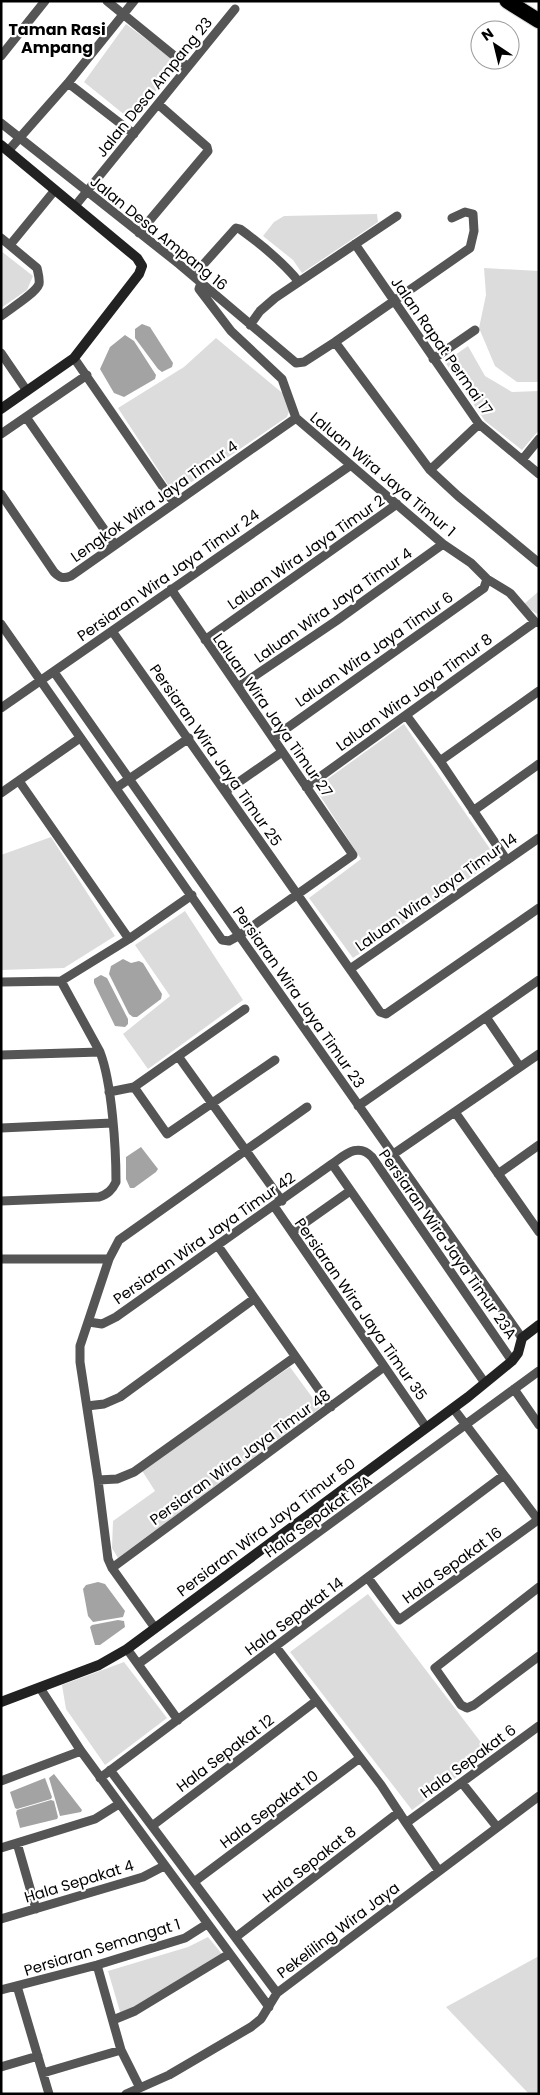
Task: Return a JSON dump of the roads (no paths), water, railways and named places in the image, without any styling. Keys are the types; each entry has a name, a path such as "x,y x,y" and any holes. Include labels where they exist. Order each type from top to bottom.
{"highway":[{"path":"507,1 539,21"},
{"path":"524,1 539,10"}],"street":[{"path":"1,56 45,1"},
{"path":"107,1 188,66"},
{"path":"1,408 74,358 140,274 142,266 137,258 5,148 20,139 134,1"},
{"name":"Jalan Desa Ampang 23","path":"75,206 235,10"},
{"path":"68,83 134,134"},
{"path":"139,233 208,151 207,147 158,104"},
{"name":"Jalan Desa Ampang 16","path":"1,123 202,283 296,363 300,363 335,342"},
{"path":"10,245 55,190"},
{"path":"452,218 465,212 473,214 474,231 470,248 335,342 430,470 458,496 537,559"},
{"path":"250,325 260,311 275,298 397,216"},
{"path":"193,276 236,228 270,251 285,264 299,282"},
{"path":"1,238 37,268 39,285 33,292 1,316"},
{"name":"Jalan Rapat Permai 17","path":"355,244 433,359 480,424 539,474"},
{"name":"Laluan Wira Jaya Timur 1","path":"202,283 200,290 221,319 282,379 296,418 444,544 471,563 487,579 510,593 537,623"},
{"path":"433,359 475,330"},
{"path":"1,353 27,390"},
{"path":"74,358 174,503"},
{"path":"1,434 87,375"},
{"path":"26,417 114,545"},
{"name":"Lengkok Wira Jaya Timur 4","path":"1,494 59,577 65,578 71,576 296,418"},
{"path":"430,470 480,424"},
{"path":"522,460 539,438"},
{"name":"Persiaran Wira Jaya Timur 24","path":"1,708 351,465"},
{"name":"Laluan Wira Jaya Timur 2","path":"205,640 397,504"},
{"name":"Laluan Wira Jaya Timur 4","path":"238,687 336,621 444,544"},
{"name":"Laluan Wira Jaya Timur 6","path":"273,738 484,588 487,579"},
{"name":"Laluan Wira Jaya Timur 27","path":"171,590 353,855 297,895"},
{"name":"Laluan Wira Jaya Timur 8","path":"306,786 537,623"},
{"name":"Persiaran Wira Jaya Timur 23","path":"1,624 222,940 229,941 240,936"},
{"name":"Persiaran Wira Jaya Timur 25","path":"112,631 380,1012 386,1014 539,908"},
{"name":"Persiaran Wira Jaya Timur 23","path":"54,672 522,1338"},
{"path":"440,761 539,692"},
{"path":"406,715 440,761 506,860"},
{"path":"1,793 80,738"},
{"path":"116,788 189,738"},
{"path":"226,791 282,752"},
{"path":"473,811 539,764"},
{"path":"19,781 129,939"},
{"name":"Laluan Wira Jaya Timur 14","path":"350,969 539,838"},
{"path":"1,982 61,981 129,939 192,895"},
{"path":"240,936 297,895"},
{"path":"358,1106 539,980"},
{"path":"1,1201 99,1197 113,1189 116,1182 109,1092 104,1063 100,1052 61,981"},
{"path":"109,1092 134,1087 245,1009"},
{"path":"486,1018 520,1067"},
{"path":"1,1055 100,1052"},
{"path":"392,1155 539,1054"},
{"name":"Persiaran Wira Jaya Timur 35","path":"178,1056 247,1150 292,1232 426,1427"},
{"path":"134,1087 167,1134 275,1060"},
{"path":"155,1628 112,1568 108,1559 79,1354 109,1260 119,1240 307,1107"},
{"path":"455,1112 538,1231"},
{"path":"1,1128 112,1123"},
{"path":"498,1174 539,1145"},
{"name":"Persiaran Wira Jaya Timur 23A","path":"332,1164 354,1150 367,1152 372,1157 512,1361"},
{"path":"332,1164 485,1384"},
{"name":"Persiaran Wira Jaya Timur 42","path":"89,1322 102,1324 109,1322 332,1164"},
{"path":"292,1232 350,1191"},
{"path":"218,1246 331,1407"},
{"path":"1,1259 109,1260"},
{"path":"87,1406 104,1404 120,1397 254,1299"},
{"path":"522,1338 539,1325"},
{"name":"Persiaran Wira Jaya Timur 50","path":"1,1702 99,1665 127,1650 485,1384 518,1354 522,1338"},
{"path":"98,1480 117,1479 134,1472 295,1357"},
{"name":"Persiaran Wira Jaya Timur 48","path":"112,1568 384,1367"},
{"name":"Hala Sepakat 15A","path":"138,1664 539,1371"},
{"path":"514,1389 539,1425"},
{"path":"453,1408 538,1520"},
{"name":"Hala Sepakat 14","path":"100,1778 504,1475"},
{"name":"Hala Sepakat 16","path":"368,1578 399,1620 538,1520"},
{"path":"539,1587 435,1668 461,1705 467,1708 474,1705 539,1656"},
{"path":"276,1647 399,1812 410,1821 439,1871"},
{"path":"127,1650 178,1720"},
{"path":"40,1688 100,1778 269,2007"},
{"name":"Hala Sepakat 12","path":"152,1826 316,1701"},
{"name":"Hala Sepakat 6","path":"410,1821 539,1726"},
{"path":"1,1781 81,1751"},
{"name":"Hala Sepakat 10","path":"194,1882 360,1758"},
{"path":"110,1770 277,1993"},
{"path":"462,1783 497,1827"},
{"name":"Pekeliling Wira Jaya","path":"126,2094 169,2075 251,2027 261,2019 277,1993 539,1796"},
{"path":"1,1848 96,1819 119,1804"},
{"name":"Hala Sepakat 8","path":"236,1938 399,1812"},
{"path":"17,1843 36,1909"},
{"name":"Hala Sepakat 4","path":"1,1919 143,1877 164,1866"},
{"name":"Persiaran Semangat 1","path":"1,1990 97,1965 185,1938 207,1924"},
{"path":"113,2020 135,2011 229,1954"},
{"path":"97,1965 121,2050 140,2088"},
{"path":"17,1986 49,2094"},
{"path":"43,2073 121,2050"},
{"path":"1,2067 38,2056"}],"district":[{"name":"Taman Rasi Ampang","path":"57,38"}]}
